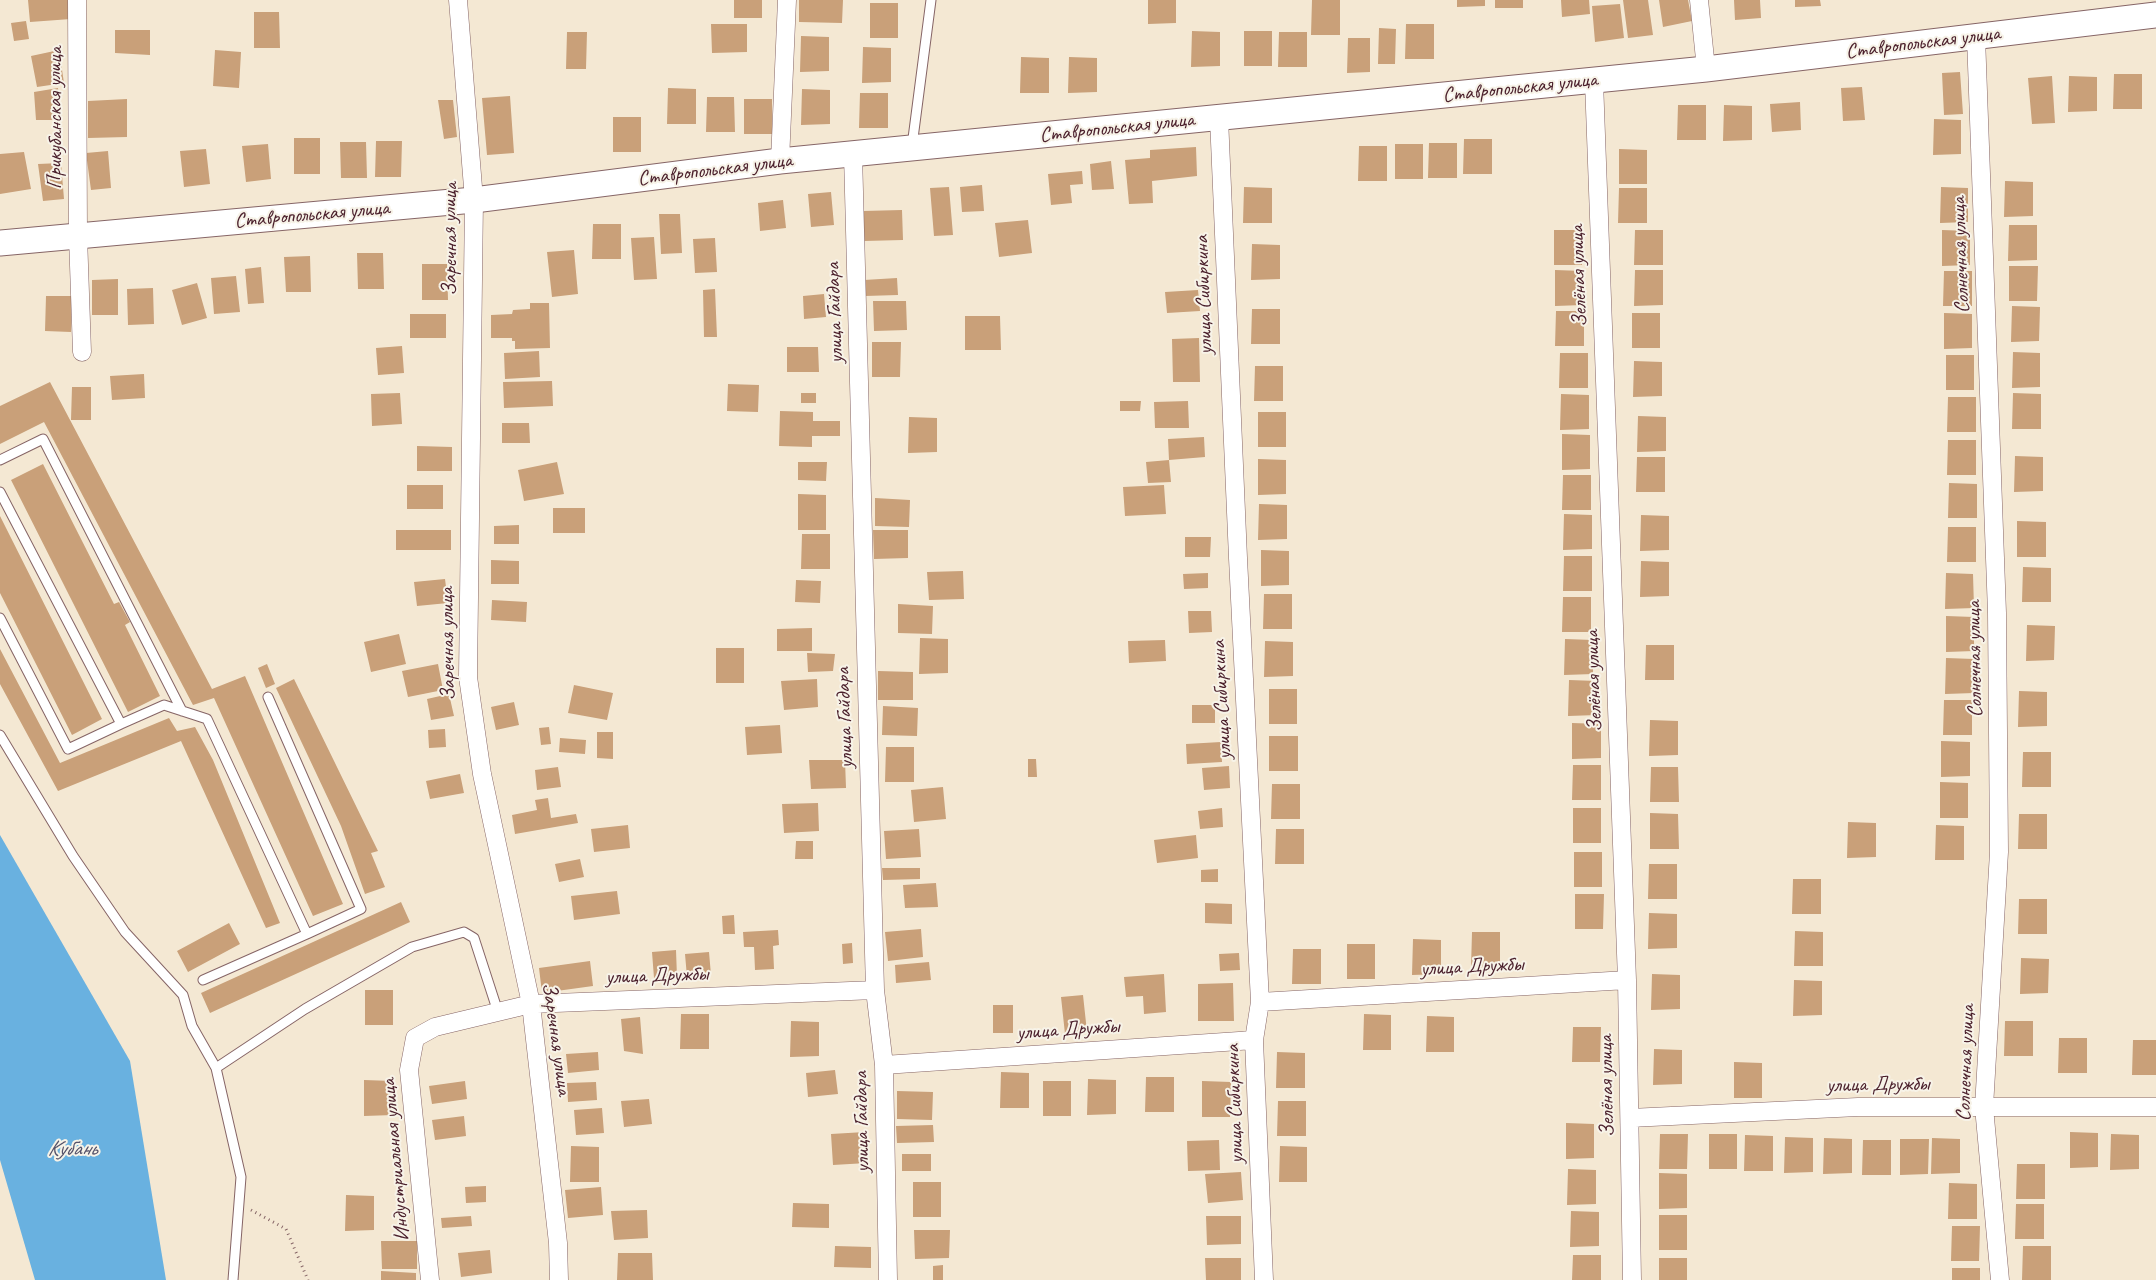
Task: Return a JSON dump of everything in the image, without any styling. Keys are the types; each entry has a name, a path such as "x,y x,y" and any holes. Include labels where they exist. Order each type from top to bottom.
{"main road":[{"name":"Ставропольская улица","path":"0,243 474,200 780,161 1594,81 2156,15"}],"street":[{"name":"Прикубанская улица","path":"76,0 78,236"},
{"name":"Заречная улица","path":"458,0 474,200 468,677 482,774 531,1004 558,1244 559,1280"},
{"path":"780,161 787,0"},
{"path":"1699,0 1706,69"},
{"name":"Солнечная улица","path":"1976,37 1997,623 1999,852 1984,1107 2000,1280"},
{"name":"Зелёная улица","path":"1594,81 1627,980 1632,1280"},
{"name":"улица Сибиркина","path":"1219,118 1260,1002 1254,1040 1264,1280"},
{"name":"улица Гайдара","path":"853,154 875,990 884,1065 888,1280"},
{"path":"78,236 82,352"},
{"name":"улица Дружбы","path":"1260,1002 1627,980"},
{"name":"улица Дружбы","path":"531,1004 875,990"},
{"name":"Индустриальная улица","path":"430,1280 408,1070 415,1038 435,1027 531,1004"},
{"name":"улица Дружбы","path":"884,1065 1254,1040"},
{"name":"улица Дружбы","path":"1630,1118 1858,1107 2156,1107"}],"lane":[{"path":"912,148 931,0"},
{"path":"0,460 43,439 182,711"},
{"path":"0,492 121,724"},
{"path":"0,618 68,749 164,705 207,718 307,934"},
{"path":"203,980 362,909 268,697"},
{"path":"0,735 73,856 125,932 183,995 192,1026 216,1068 241,1177 232,1280"},
{"path":"216,1068 305,1009 412,947 464,932 474,938 498,1012"}],"path":[{"path":"239,1203 286,1229 308,1280"}],"water":[{"name":"Кубань","path":"0,835 130,1061 166,1280 35,1280 0,1160"}],"building":[{"path":"28,0 68,0 71,19 30,22"},
{"path":"734,0 762,0 762,18 734,18"},
{"path":"799,0 843,0 842,23 799,22"},
{"path":"1148,0 1176,0 1176,23 1148,24"},
{"path":"1312,0 1340,0 1340,35 1311,35"},
{"path":"1457,0 1485,0 1485,6 1457,7"},
{"path":"1495,0 1523,0 1523,8 1495,8"},
{"path":"1561,0 1589,0 1590,14 1562,17"},
{"path":"1623,0 1648,0 1653,35 1628,38"},
{"path":"1659,0 1688,0 1692,21 1663,27"},
{"path":"1734,0 1760,0 1761,18 1735,20"},
{"path":"1795,0 1820,0 1821,6 1795,7"},
{"path":"870,3 898,3 898,38 870,38"},
{"path":"1620,4 1624,38 1595,42 1592,6"},
{"path":"254,12 279,12 280,48 254,48"},
{"path":"26,21 29,39 14,41 11,23"},
{"path":"711,24 747,24 747,52 712,53"},
{"path":"1406,24 1434,24 1434,59 1405,59"},
{"path":"1379,28 1396,29 1395,64 1378,64"},
{"path":"115,30 150,30 150,55 115,53"},
{"path":"1192,31 1220,32 1220,66 1191,67"},
{"path":"1244,31 1272,31 1272,66 1244,66"},
{"path":"567,32 587,32 586,69 566,69"},
{"path":"1279,32 1307,32 1307,67 1278,67"},
{"path":"801,36 829,37 829,71 800,72"},
{"path":"1348,38 1370,38 1370,72 1347,73"},
{"path":"863,47 891,48 891,82 862,83"},
{"path":"59,50 64,83 37,87 31,56"},
{"path":"215,50 241,52 239,88 213,86"},
{"path":"1021,57 1049,58 1049,93 1020,93"},
{"path":"1069,57 1097,58 1097,92 1068,93"},
{"path":"1960,72 1963,114 1944,115 1942,73"},
{"path":"2114,74 2142,74 2142,109 2113,109"},
{"path":"2052,76 2055,123 2032,124 2028,78"},
{"path":"2069,76 2097,77 2097,111 2068,112"},
{"path":"1862,87 1865,120 1843,121 1841,88"},
{"path":"58,88 62,120 36,120 34,92"},
{"path":"668,88 696,89 696,124 667,124"},
{"path":"802,89 830,90 830,124 801,125"},
{"path":"860,93 888,93 888,128 859,128"},
{"path":"510,96 514,153 487,155 482,98"},
{"path":"707,97 734,97 735,132 706,132"},
{"path":"127,99 127,137 88,138 88,101"},
{"path":"744,99 772,99 772,134 744,134"},
{"path":"438,100 453,100 457,137 444,139"},
{"path":"1800,102 1801,130 1772,132 1770,104"},
{"path":"1678,105 1706,105 1706,140 1677,140"},
{"path":"1724,105 1752,106 1752,140 1723,141"},
{"path":"613,117 641,117 641,152 613,152"},
{"path":"1934,119 1961,120 1961,154 1933,155"},
{"path":"294,138 320,138 320,174 294,174"},
{"path":"1464,139 1492,139 1492,174 1463,174"},
{"path":"376,141 402,141 401,177 375,177"},
{"path":"340,142 366,142 367,178 341,178"},
{"path":"1429,143 1457,143 1457,178 1428,178"},
{"path":"268,144 271,179 246,182 242,146"},
{"path":"1395,144 1423,144 1423,179 1395,179"},
{"path":"1359,146 1387,146 1387,181 1358,181"},
{"path":"1196,147 1197,176 1152,181 1153,203 1129,204 1125,160 1150,158 1150,150"},
{"path":"206,149 210,184 184,187 180,151"},
{"path":"1619,149 1647,150 1647,184 1619,184"},
{"path":"108,151 111,188 91,190 86,153"},
{"path":"24,152 31,189 0,194 0,154"},
{"path":"1111,161 1114,189 1092,190 1090,164"},
{"path":"61,163 64,199 43,201 38,164"},
{"path":"1082,171 1083,184 1070,185 1072,203 1051,205 1048,174"},
{"path":"2005,181 2033,182 2033,216 2004,217"},
{"path":"982,185 984,211 962,212 960,187"},
{"path":"949,187 953,235 934,236 930,188"},
{"path":"1244,187 1272,188 1272,223 1243,223"},
{"path":"1941,187 1968,188 1968,222 1940,223"},
{"path":"1619,188 1647,188 1647,223 1618,223"},
{"path":"831,192 834,225 811,227 808,194"},
{"path":"783,200 786,228 760,231 758,203"},
{"path":"902,210 903,240 864,241 863,211"},
{"path":"659,214 680,214 682,253 661,254"},
{"path":"1028,220 1032,253 999,257 995,223"},
{"path":"593,224 621,224 621,259 592,259"},
{"path":"2009,225 2037,225 2037,260 2008,261"},
{"path":"1554,230 1582,230 1582,265 1554,265"},
{"path":"1635,230 1663,230 1663,265 1634,265"},
{"path":"1942,230 1970,231 1970,265 1942,266"},
{"path":"654,237 657,279 634,280 631,238"},
{"path":"715,238 717,272 695,273 693,239"},
{"path":"1252,244 1280,245 1280,279 1251,280"},
{"path":"574,250 578,294 552,297 547,252"},
{"path":"357,253 383,253 384,289 358,289"},
{"path":"310,256 311,292 286,292 284,257"},
{"path":"422,264 447,264 448,300 422,300"},
{"path":"2009,266 2038,266 2037,301 2009,301"},
{"path":"261,267 264,303 248,304 245,269"},
{"path":"1555,270 1583,271 1583,305 1555,306"},
{"path":"1635,270 1663,270 1663,305 1634,306"},
{"path":"1944,271 1972,271 1972,306 1943,306"},
{"path":"236,276 240,312 214,314 211,278"},
{"path":"897,278 898,295 865,296 864,280"},
{"path":"118,279 118,315 92,315 92,280"},
{"path":"197,283 207,318 182,325 172,290"},
{"path":"153,288 154,324 128,325 127,289"},
{"path":"715,289 717,337 704,337 703,290"},
{"path":"1198,290 1200,311 1167,313 1165,292"},
{"path":"824,294 826,317 804,319 803,296"},
{"path":"46,296 72,296 71,332 45,331"},
{"path":"873,301 906,301 907,330 874,331"},
{"path":"530,303 549,303 550,348 515,349 515,341 512,341 512,338 491,338 491,315 512,314 513,310 530,309"},
{"path":"2012,306 2040,307 2039,341 2011,342"},
{"path":"1252,309 1280,309 1280,344 1251,344"},
{"path":"1556,311 1584,311 1584,346 1555,346"},
{"path":"1632,313 1660,313 1660,348 1632,348"},
{"path":"1944,313 1972,314 1972,348 1944,349"},
{"path":"410,314 446,314 446,338 410,338"},
{"path":"965,316 1000,316 1001,350 965,350"},
{"path":"1199,338 1200,382 1173,382 1172,339"},
{"path":"872,342 901,342 900,377 872,377"},
{"path":"402,346 404,373 378,375 376,348"},
{"path":"787,347 818,347 819,372 787,372"},
{"path":"539,351 540,377 505,379 504,353"},
{"path":"2013,352 2040,353 2040,387 2012,388"},
{"path":"1560,353 1588,353 1588,388 1559,388"},
{"path":"1946,355 1974,355 1974,390 1946,390"},
{"path":"1634,361 1662,362 1662,396 1633,397"},
{"path":"1255,366 1283,366 1283,401 1254,401"},
{"path":"144,374 145,398 112,400 110,376"},
{"path":"552,381 553,406 504,408 503,382"},
{"path":"50,382 212,689 245,676 343,904 313,916 214,698 193,705 44,422 0,444 0,406"},
{"path":"728,384 759,385 758,412 727,411"},
{"path":"72,387 91,387 91,420 71,420"},
{"path":"400,393 402,424 372,426 371,394"},
{"path":"801,393 816,393 816,403 801,403"},
{"path":"2013,393 2041,394 2041,429 2012,429"},
{"path":"1561,394 1589,395 1589,429 1560,430"},
{"path":"1948,397 1976,397 1976,432 1947,432"},
{"path":"1120,401 1141,401 1140,411 1120,411"},
{"path":"1188,401 1189,428 1155,428 1154,402"},
{"path":"780,411 813,412 813,421 840,421 840,436 812,436 812,447 779,446"},
{"path":"1258,412 1286,412 1286,447 1258,447"},
{"path":"1638,416 1666,417 1666,451 1637,452"},
{"path":"909,417 937,418 937,452 908,453"},
{"path":"502,423 529,423 530,443 502,443"},
{"path":"1562,434 1590,435 1590,469 1562,470"},
{"path":"1204,437 1205,457 1169,460 1168,439"},
{"path":"1948,440 1976,440 1976,475 1947,475"},
{"path":"417,446 452,447 452,471 417,471"},
{"path":"2015,456 2043,457 2043,491 2014,492"},
{"path":"1637,457 1665,457 1665,492 1636,492"},
{"path":"1258,459 1286,460 1286,494 1258,495"},
{"path":"1169,460 1171,482 1148,483 1146,462"},
{"path":"557,462 564,494 524,501 518,470"},
{"path":"798,462 827,462 826,481 798,480"},
{"path":"43,464 114,604 119,602 130,622 125,625 160,696 128,712 11,480"},
{"path":"1563,475 1591,475 1591,510 1562,510"},
{"path":"1949,483 1977,484 1977,518 1948,518"},
{"path":"407,485 443,485 443,509 407,509"},
{"path":"1164,485 1166,514 1125,516 1123,487"},
{"path":"798,494 826,495 826,530 798,530"},
{"path":"875,498 910,500 909,527 875,526"},
{"path":"1259,504 1287,505 1287,539 1258,540"},
{"path":"553,508 585,508 585,533 553,533"},
{"path":"1564,514 1592,515 1592,549 1563,550"},
{"path":"1641,515 1669,516 1669,550 1640,551"},
{"path":"0,516 102,719 72,735 0,593"},
{"path":"2017,521 2046,522 2046,557 2017,557"},
{"path":"519,525 519,544 494,544 494,526"},
{"path":"1948,527 1976,527 1976,562 1947,562"},
{"path":"396,530 451,530 451,550 396,550"},
{"path":"873,530 908,530 908,558 874,559"},
{"path":"802,534 830,534 830,569 801,569"},
{"path":"1185,537 1211,537 1210,557 1185,557"},
{"path":"1261,550 1289,551 1289,585 1261,586"},
{"path":"1564,556 1592,556 1592,591 1563,591"},
{"path":"491,560 519,561 519,584 491,584"},
{"path":"1641,561 1669,562 1669,596 1640,597"},
{"path":"2023,567 2051,568 2051,602 2022,602"},
{"path":"963,571 964,599 929,600 927,572"},
{"path":"1208,573 1208,588 1184,589 1183,574"},
{"path":"1946,573 1973,574 1974,608 1945,609"},
{"path":"445,579 448,603 417,606 414,582"},
{"path":"796,580 821,581 820,603 795,602"},
{"path":"1264,594 1292,594 1292,629 1263,629"},
{"path":"1563,597 1591,597 1591,632 1562,632"},
{"path":"492,600 527,602 526,622 491,620"},
{"path":"898,604 933,606 932,634 898,633"},
{"path":"1188,611 1211,611 1212,632 1189,633"},
{"path":"1946,616 1974,617 1974,651 1946,652"},
{"path":"2027,625 2055,626 2054,660 2026,661"},
{"path":"812,628 812,651 777,651 777,629"},
{"path":"399,634 406,664 371,672 364,642"},
{"path":"920,638 948,639 948,673 919,674"},
{"path":"1565,639 1593,640 1593,674 1564,675"},
{"path":"1165,640 1166,661 1129,663 1128,641"},
{"path":"1265,641 1293,642 1293,676 1264,677"},
{"path":"1646,645 1674,645 1674,680 1645,680"},
{"path":"716,648 744,648 744,683 716,683"},
{"path":"0,649 60,763 169,718 177,731 195,727 213,760 280,923 266,928 181,741 58,791 0,684"},
{"path":"807,653 835,654 833,671 808,672"},
{"path":"1946,658 1974,659 1974,693 1945,694"},
{"path":"267,664 275,684 266,688 258,668"},
{"path":"438,664 443,690 408,697 402,671"},
{"path":"878,671 913,672 913,700 878,700"},
{"path":"294,679 378,851 371,853 385,887 365,894 341,826 276,688"},
{"path":"817,679 818,707 784,710 781,681"},
{"path":"1569,680 1597,681 1597,715 1568,716"},
{"path":"574,685 613,693 607,720 568,713"},
{"path":"1269,689 1297,689 1297,724 1269,724"},
{"path":"2019,691 2047,692 2047,726 2018,727"},
{"path":"449,694 454,716 431,720 427,699"},
{"path":"1944,700 1972,700 1972,735 1943,735"},
{"path":"514,702 519,725 496,730 491,707"},
{"path":"1192,705 1215,705 1215,723 1192,723"},
{"path":"883,706 918,708 917,736 882,735"},
{"path":"1650,720 1678,721 1678,755 1649,756"},
{"path":"1572,723 1601,724 1601,758 1572,759"},
{"path":"780,725 782,753 747,755 745,727"},
{"path":"549,727 551,744 541,745 539,728"},
{"path":"445,729 446,747 429,748 428,730"},
{"path":"597,732 613,732 613,759 597,758"},
{"path":"1269,736 1298,736 1298,771 1269,771"},
{"path":"560,738 586,740 585,754 559,752"},
{"path":"1941,741 1970,742 1970,776 1941,777"},
{"path":"1221,742 1222,762 1187,764 1186,744"},
{"path":"886,747 914,747 914,782 885,782"},
{"path":"2023,752 2051,752 2051,787 2022,787"},
{"path":"1028,759 1036,759 1037,777 1028,777"},
{"path":"809,760 845,760 846,788 811,789"},
{"path":"1573,765 1601,765 1601,800 1572,800"},
{"path":"1229,766 1230,788 1204,790 1202,768"},
{"path":"558,767 561,787 537,790 535,770"},
{"path":"1651,767 1678,767 1679,802 1650,802"},
{"path":"460,774 464,793 430,799 426,781"},
{"path":"1940,782 1968,783 1968,818 1940,818"},
{"path":"1272,784 1300,784 1300,819 1271,819"},
{"path":"943,787 946,819 914,822 911,790"},
{"path":"548,798 551,818 576,814 578,823 515,834 512,815 537,810 535,800"},
{"path":"818,803 819,831 784,833 782,804"},
{"path":"1222,808 1223,827 1200,829 1198,811"},
{"path":"1573,808 1601,808 1601,843 1573,843"},
{"path":"1650,813 1678,814 1679,849 1650,849"},
{"path":"2019,814 2047,814 2047,849 2018,849"},
{"path":"1848,822 1876,823 1876,857 1847,858"},
{"path":"628,825 630,848 594,852 591,829"},
{"path":"1936,825 1964,826 1964,860 1935,860"},
{"path":"919,829 921,857 886,859 884,831"},
{"path":"1276,829 1304,829 1304,864 1275,864"},
{"path":"1196,835 1198,858 1157,863 1154,840"},
{"path":"796,841 813,841 813,859 795,859"},
{"path":"1574,852 1602,852 1602,887 1574,887"},
{"path":"580,859 584,877 559,882 555,864"},
{"path":"1649,864 1677,864 1677,899 1648,899"},
{"path":"882,868 920,868 920,879 883,880"},
{"path":"1218,869 1218,882 1201,882 1201,870"},
{"path":"1793,879 1821,879 1821,914 1792,914"},
{"path":"936,883 938,907 905,908 903,885"},
{"path":"617,891 620,914 574,920 571,896"},
{"path":"1575,894 1604,894 1603,929 1575,929"},
{"path":"2019,899 2047,899 2047,934 2018,934"},
{"path":"401,902 410,922 210,1013 201,993"},
{"path":"1205,903 1232,904 1232,924 1205,923"},
{"path":"1649,913 1677,914 1677,948 1648,949"},
{"path":"734,915 735,934 723,934 722,916"},
{"path":"229,923 240,944 188,972 177,951"},
{"path":"921,929 923,957 888,961 885,932"},
{"path":"778,930 779,945 773,946 774,969 755,970 754,947 744,947 743,932"},
{"path":"1795,931 1823,932 1823,966 1794,966"},
{"path":"1472,932 1500,932 1500,967 1471,968"},
{"path":"1413,939 1441,940 1441,974 1412,975"},
{"path":"852,943 853,963 843,964 842,944"},
{"path":"1347,944 1375,944 1375,979 1347,979"},
{"path":"1293,949 1321,949 1321,984 1292,984"},
{"path":"676,950 677,977 654,978 652,952"},
{"path":"709,952 711,975 687,977 685,954"},
{"path":"1239,953 1240,970 1220,971 1219,954"},
{"path":"2021,958 2049,959 2048,993 2020,994"},
{"path":"590,961 593,986 542,993 539,968"},
{"path":"929,962 931,980 896,983 895,965"},
{"path":"1164,974 1166,1012 1144,1014 1143,996 1126,997 1124,977"},
{"path":"1652,974 1680,975 1680,1009 1651,1010"},
{"path":"1794,980 1822,981 1822,1015 1793,1016"},
{"path":"1233,983 1234,1021 1198,1021 1198,984"},
{"path":"365,990 393,990 393,1025 365,1025"},
{"path":"1083,995 1087,1032 1065,1034 1061,997"},
{"path":"993,1005 1013,1005 1013,1033 993,1033"},
{"path":"681,1014 709,1014 709,1049 680,1049"},
{"path":"1364,1014 1391,1015 1391,1050 1363,1050"},
{"path":"1427,1016 1454,1017 1454,1052 1426,1052"},
{"path":"640,1017 643,1054 624,1051 621,1019"},
{"path":"791,1021 819,1022 819,1056 790,1057"},
{"path":"2005,1021 2033,1021 2033,1056 2004,1056"},
{"path":"1573,1027 1601,1027 1600,1062 1572,1062"},
{"path":"2059,1038 2087,1038 2087,1073 2058,1073"},
{"path":"2133,1040 2156,1040 2156,1075 2132,1075"},
{"path":"1654,1049 1682,1050 1682,1084 1653,1085"},
{"path":"598,1052 599,1070 568,1073 566,1054"},
{"path":"1277,1052 1305,1053 1305,1088 1276,1088"},
{"path":"1734,1062 1762,1063 1762,1098 1734,1098"},
{"path":"835,1070 838,1094 808,1097 806,1073"},
{"path":"1001,1072 1029,1073 1029,1108 1000,1108"},
{"path":"1146,1077 1174,1077 1174,1112 1145,1112"},
{"path":"1088,1079 1116,1080 1116,1114 1087,1115"},
{"path":"364,1080 393,1081 393,1115 364,1116"},
{"path":"465,1081 467,1099 432,1104 429,1086"},
{"path":"1043,1081 1071,1081 1071,1116 1043,1116"},
{"path":"1202,1081 1231,1082 1230,1117 1202,1117"},
{"path":"596,1082 597,1100 568,1102 567,1083"},
{"path":"897,1091 933,1092 932,1120 897,1119"},
{"path":"649,1099 652,1124 624,1127 621,1101"},
{"path":"1278,1101 1306,1101 1306,1136 1277,1136"},
{"path":"602,1108 604,1133 576,1135 574,1110"},
{"path":"464,1116 466,1136 435,1140 432,1120"},
{"path":"1566,1123 1594,1124 1594,1158 1566,1159"},
{"path":"933,1125 934,1142 897,1143 896,1126"},
{"path":"865,1132 867,1163 833,1165 831,1134"},
{"path":"2070,1132 2098,1133 2098,1167 2070,1168"},
{"path":"1660,1134 1688,1134 1687,1169 1659,1169"},
{"path":"1709,1134 1737,1134 1737,1169 1709,1169"},
{"path":"2111,1134 2139,1135 2139,1169 2110,1170"},
{"path":"1745,1135 1773,1136 1773,1171 1744,1171"},
{"path":"1785,1137 1813,1138 1813,1172 1784,1173"},
{"path":"1824,1138 1852,1139 1852,1173 1823,1174"},
{"path":"1932,1138 1960,1139 1960,1173 1931,1174"},
{"path":"1900,1139 1929,1139 1928,1174 1900,1175"},
{"path":"1219,1140 1220,1170 1188,1171 1187,1141"},
{"path":"1863,1140 1891,1140 1891,1175 1862,1175"},
{"path":"571,1146 599,1147 599,1182 570,1182"},
{"path":"1280,1146 1307,1147 1307,1182 1279,1182"},
{"path":"902,1154 931,1154 931,1171 902,1171"},
{"path":"2017,1164 2045,1164 2045,1199 2016,1199"},
{"path":"1568,1169 1596,1170 1596,1204 1567,1205"},
{"path":"1241,1172 1243,1200 1208,1203 1205,1174"},
{"path":"1659,1173 1687,1174 1687,1208 1659,1209"},
{"path":"913,1182 941,1182 941,1217 913,1217"},
{"path":"1949,1183 1977,1184 1977,1219 1948,1219"},
{"path":"486,1186 486,1202 466,1203 465,1187"},
{"path":"601,1187 603,1215 568,1218 565,1190"},
{"path":"346,1195 374,1196 374,1230 345,1231"},
{"path":"793,1203 829,1204 829,1228 792,1227"},
{"path":"2016,1204 2044,1204 2044,1239 2015,1239"},
{"path":"647,1210 648,1238 614,1240 611,1211"},
{"path":"1571,1211 1599,1212 1599,1246 1570,1247"},
{"path":"1659,1215 1687,1215 1687,1250 1659,1250"},
{"path":"471,1216 472,1226 442,1228 441,1218"},
{"path":"1206,1216 1241,1216 1241,1244 1207,1245"},
{"path":"1952,1226 1980,1226 1979,1261 1951,1261"},
{"path":"914,1230 950,1230 949,1258 915,1259"},
{"path":"381,1241 417,1241 417,1269 382,1269"},
{"path":"835,1246 871,1247 871,1268 834,1267"},
{"path":"2023,1246 2051,1246 2051,1280 2022,1280"},
{"path":"490,1250 492,1273 461,1277 458,1253"},
{"path":"618,1253 652,1253 653,1280 617,1280"},
{"path":"1573,1255 1601,1255 1601,1280 1572,1280"},
{"path":"1205,1258 1241,1258 1241,1280 1206,1280"},
{"path":"1659,1258 1687,1258 1687,1280 1659,1280"},
{"path":"943,1265 943,1280 933,1280 933,1266"},
{"path":"1952,1268 1980,1268 1980,1280 1952,1280"},
{"path":"381,1271 416,1273 416,1280 381,1280"}]}
